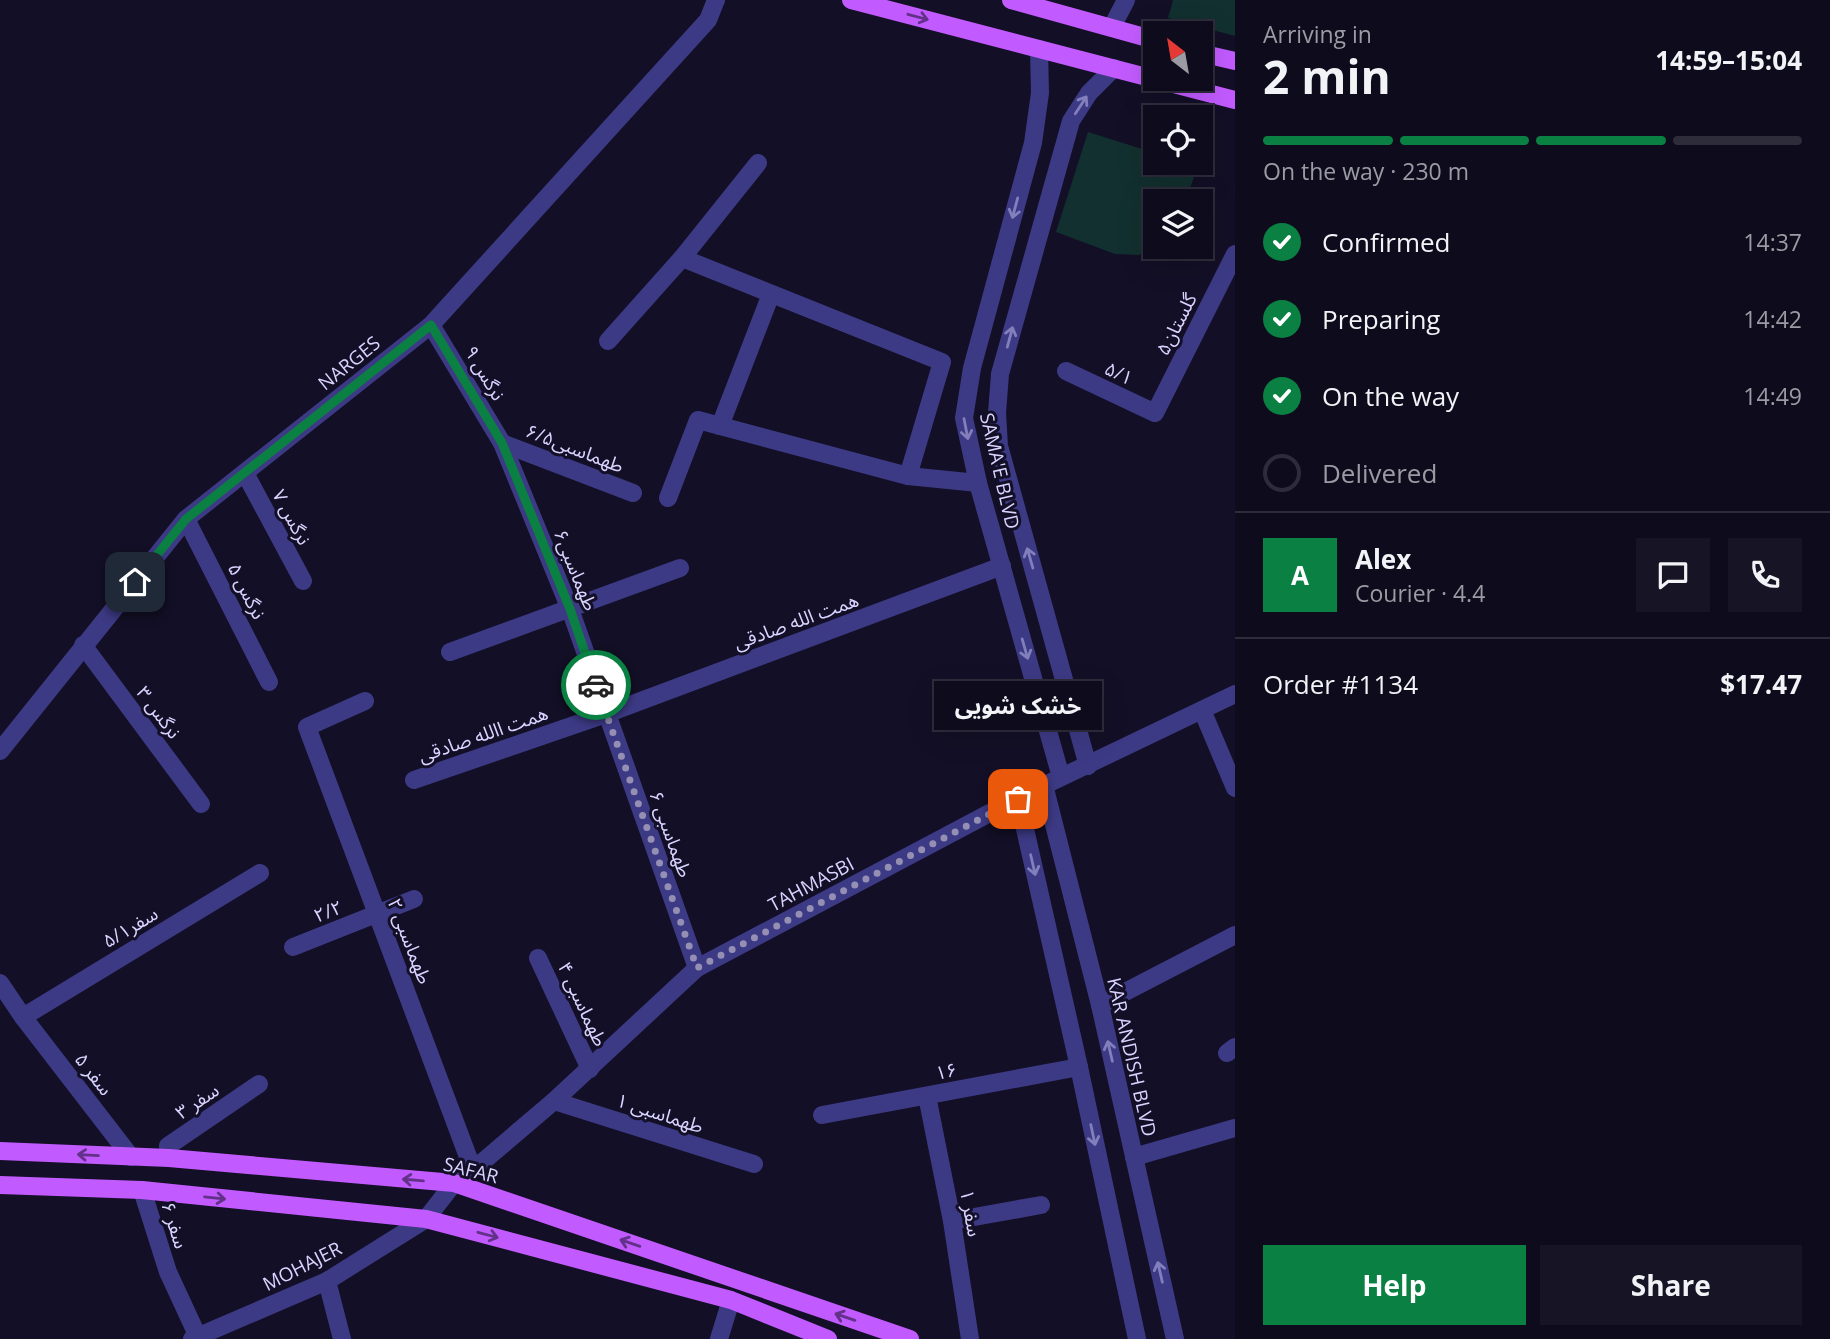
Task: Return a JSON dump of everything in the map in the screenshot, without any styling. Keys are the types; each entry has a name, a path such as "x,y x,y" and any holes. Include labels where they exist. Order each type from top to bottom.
{"main road":[{"path":"851,0 1235,100"},
{"path":"1011,0 1032,3 1143,36"},
{"path":"1213,56 1235,61"},
{"name":"SAFAR","path":"0,1151 169,1157 454,1183 910,1339"},
{"path":"0,1185 142,1191 426,1219 731,1300 828,1339"}],"street":[{"name":"NARGES","path":"0,751 186,519 431,325 708,20 716,0"},
{"path":"1112,27 1126,0"},
{"name":"SAMA'E BLVD","path":"1039,49 1040,93 1033,142 972,368 964,418 978,483 1061,777"},
{"name":"SAMA'E BLVD","path":"1088,766 999,446 997,413 1000,374 1071,121 1088,93 1114,68"},
{"path":"1033,142 1063,149"},
{"path":"608,341 682,258 758,163"},
{"name":"گلستان۵","path":"1155,413 1235,254"},
{"path":"682,258 942,362 908,476"},
{"path":"720,426 771,293"},
{"name":"۹ نرگس","path":"431,325 502,443"},
{"name":"۵/۱","path":"1066,371 1155,413"},
{"path":"668,498 698,420 908,476 978,483"},
{"name":"۶/۵طهماسبی","path":"502,443 633,492"},
{"name":"۶طهماسبی","path":"502,443 570,609 606,714"},
{"name":"۷ نرگس","path":"245,473 303,581"},
{"name":"۵ نرگس","path":"186,519 269,682"},
{"name":"همت الله صادقی","path":"606,714 1002,566"},
{"path":"450,652 680,568"},
{"name":"۳ نرگس","path":"83,645 201,804"},
{"name":"TAHMASBI","path":"426,1219 454,1183 554,1101 697,968 1044,785 1235,694"},
{"name":"۲ طهماسبی","path":"365,701 307,727 473,1170"},
{"path":"1202,710 1235,788"},
{"name":"همت االله صادقی","path":"414,780 606,714"},
{"name":"۶ طهماسبی","path":"606,714 697,968"},
{"name":"KAR ANDISH BLVD","path":"1044,785 1100,1005 1175,1339"},
{"path":"1018,799 1137,1339"},
{"name":"۵/۱سفر","path":"23,1017 260,873"},
{"name":"۲/۲","path":"293,947 414,899"},
{"path":"1100,1005 1233,941"},
{"name":"۴ طهماسبی","path":"538,958 590,1069"},
{"name":"۵ سفر","path":"0,983 5,1002 23,1017 131,1157"},
{"name":"۱۶","path":"821,1115 1079,1067"},
{"name":"۳ سفر","path":"169,1157 169,1146 259,1084"},
{"name":"۱ سفر","path":"927,1096 952,1221 970,1339"},
{"name":"۱ طهماسبی","path":"554,1101 754,1164"},
{"path":"1134,1157 1235,1128"},
{"name":"۶ سفر","path":"142,1191 168,1272 197,1338"},
{"path":"952,1221 1041,1205"},
{"name":"MOHAJER","path":"197,1338 327,1281 426,1219"},
{"path":"327,1281 342,1339"},
{"path":"719,1339 731,1300"}],"green space":[{"path":"1173,0 1235,0 1235,36 1213,30 1213,21 1179,21 1168,18"},
{"path":"1088,132 1143,149 1143,175 1195,175 1190,189 1143,189 1143,252 1139,255 1115,254 1056,232"}],"way so far":[{"path":"596,685 697,968 1018,799"}],"place":[{"name":"خشک شویی","path":"1018,799"}],"route":[{"path":"135,582 186,519 431,325 502,443 570,609 596,685"}]}
